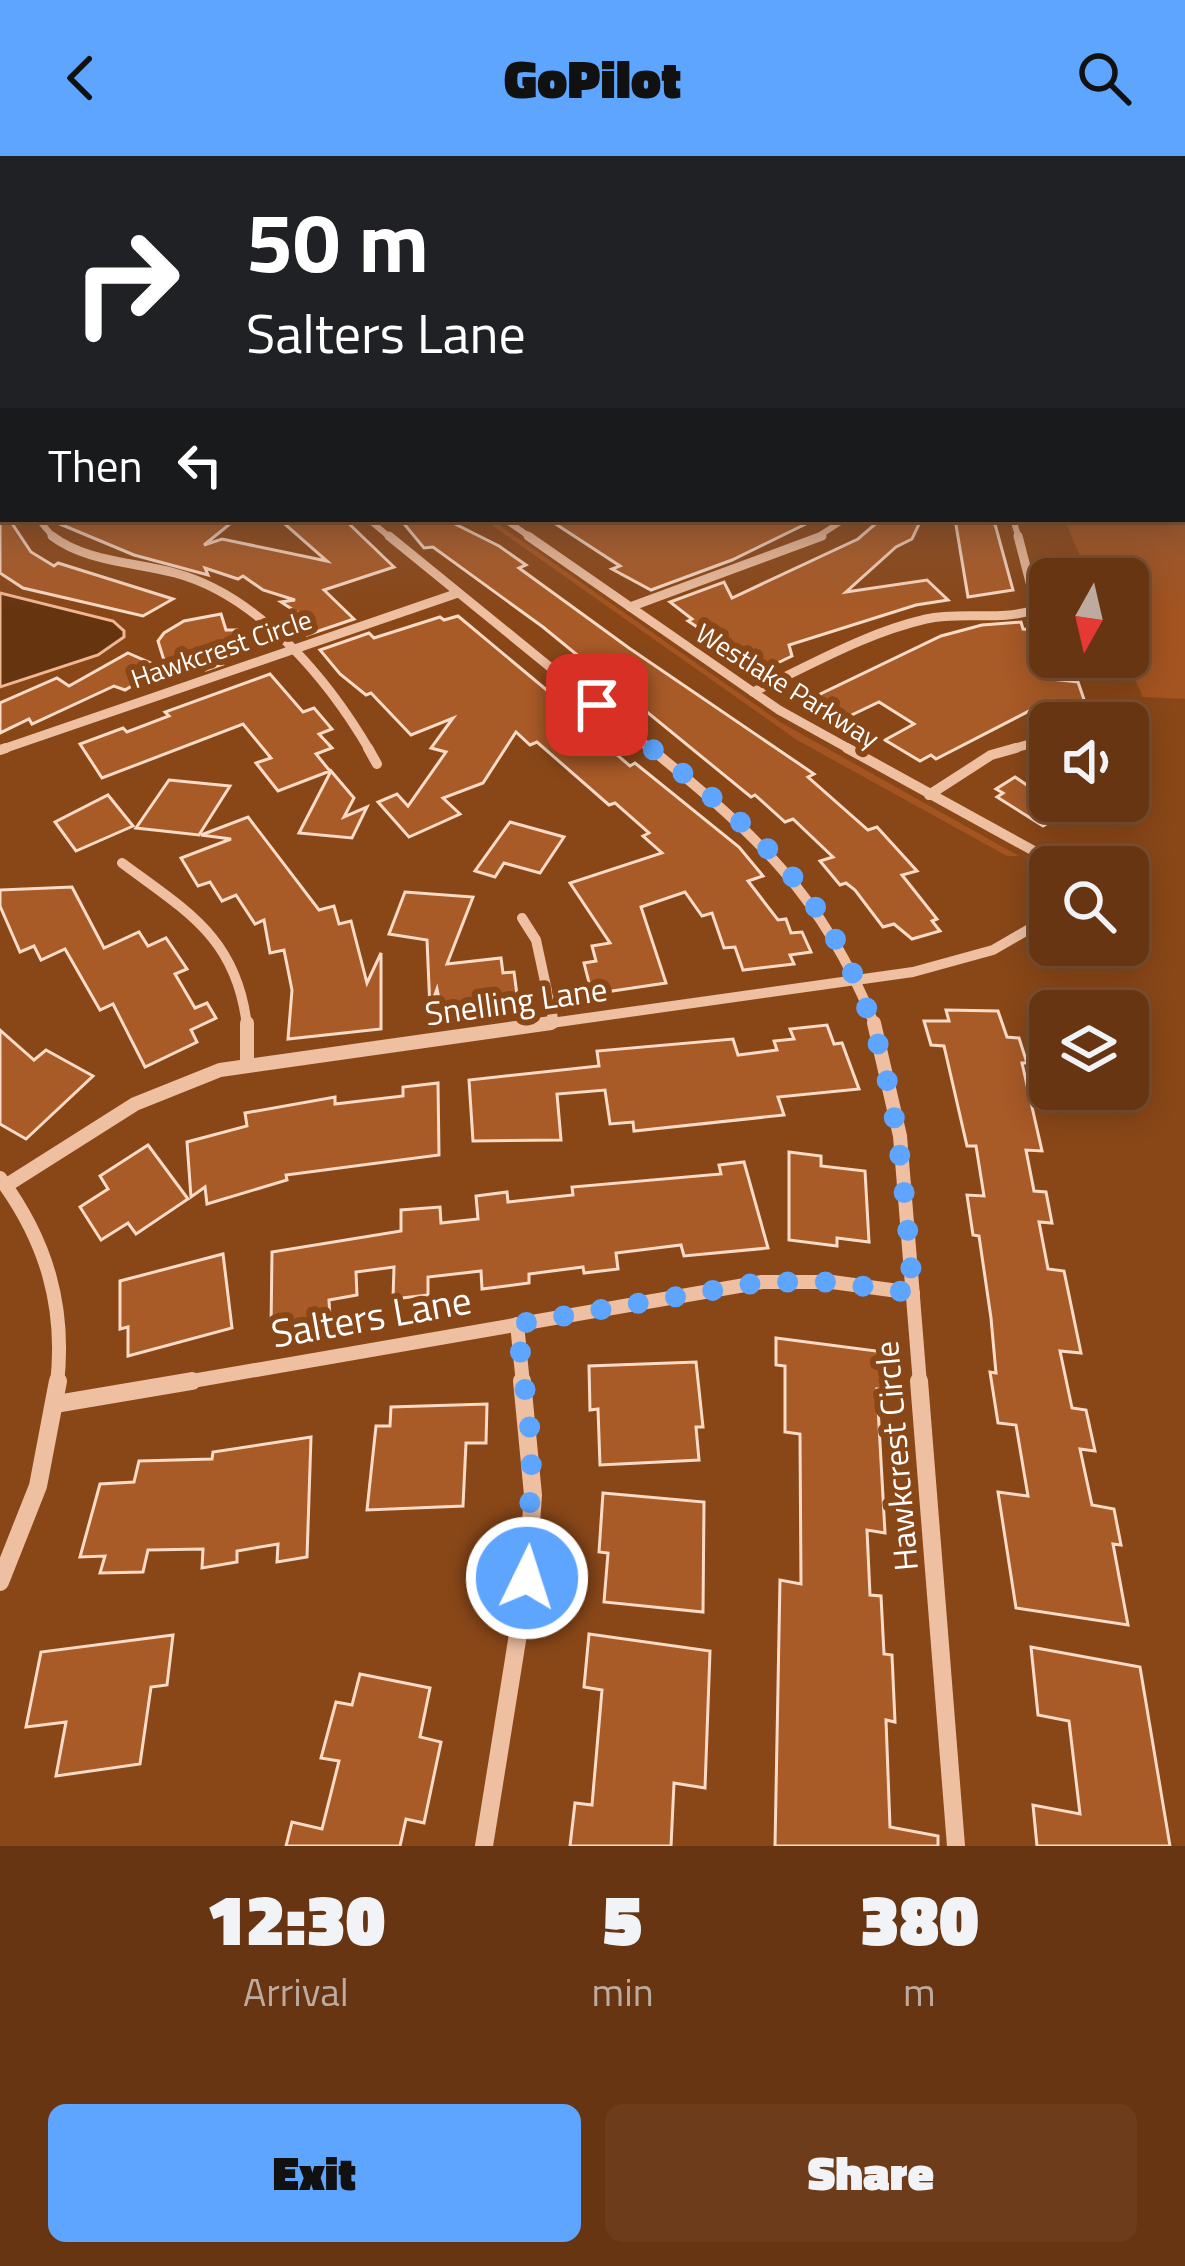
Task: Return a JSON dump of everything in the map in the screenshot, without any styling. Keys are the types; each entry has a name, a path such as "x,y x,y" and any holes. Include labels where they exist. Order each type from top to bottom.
{"street":[{"path":"40,522 68,547 174,572 217,588 250,610 350,716 377,764"},
{"name":"Hawkcrest Circle","path":"372,522 766,847 820,914 857,980 877,1032 894,1100 956,1846"},
{"name":"Westlake Parkway","path":"508,522 753,692 1029,849"},
{"path":"631,607 822,536 841,522"},
{"path":"753,692 925,619 1021,614 1036,609 1039,603 1014,522"},
{"name":"Hawkcrest Circle","path":"0,750 458,592"},
{"path":"928,795 991,755 1029,744"},
{"path":"122,862 201,922 233,959 245,986 247,1066"},
{"path":"522,918 536,940 554,1022"},
{"name":"Snelling Lane","path":"4,1182 97,1122 184,1081 247,1066 857,980 958,962 1029,931"},
{"path":"0,1582 33,1500 56,1405 59,1319 52,1276 37,1233 4,1182"},
{"name":"Salters Lane","path":"56,1405 762,1282 832,1282 913,1293"},
{"path":"484,1846 527,1578 533,1495 517,1324"}],"shaded area":[{"path":"487,522 495,522 780,722 1019,856 1007,856 797,740"},
{"path":"1065,522 1185,522 1185,699 1143,697 1134,678 1149,678 1149,558 1081,558"},
{"path":"0,593 113,621 124,637 98,655 0,687"}],"building":[{"path":"0,522 11,522 31,552 54,566 58,563 173,599 143,616 23,588 0,573"},
{"path":"55,522 232,522 204,545 222,539 327,561 282,522 347,522 394,567 324,590 354,619 307,635 291,619 301,615 281,602 295,600 263,590 243,576 238,579 205,568 208,575 134,555"},
{"path":"402,522 451,522 499,546 526,565 519,568 629,648 814,774 808,777 868,830 877,827 917,871 902,875 937,919 932,921 940,931 912,939 894,924 883,927 855,890 846,883 840,885 820,861 833,857 793,819 785,822 543,627 433,547 424,548"},
{"path":"553,522 810,522 732,560 651,590 612,569 620,566"},
{"path":"878,522 920,522 912,539 896,547 846,592 927,580 948,600 916,605 789,645 792,656 767,668 756,666 688,621 692,619 670,602 724,582 732,598 858,539"},
{"path":"956,522 995,524 1013,590 968,597"},
{"path":"221,614 226,630 238,630 223,664 206,670 201,664 179,663 167,670 158,641 164,633 184,621"},
{"path":"458,616 630,766 635,763 739,847 763,876 748,881 778,920 786,919 791,933 802,932 811,952 790,955 794,964 743,970 735,947 724,948 712,913 702,916 685,892 641,907 666,983 592,994 584,963 596,961 592,946 610,943 570,883 662,853 643,836 649,833 615,803 609,805 537,742 530,745 516,732 483,783 443,798 460,814 409,837 378,802 397,794 408,806 446,752 431,748 453,718 411,735 371,693 366,695 340,674 320,650 369,633 374,638"},
{"path":"1021,622 1023,629 1029,629 1029,678 1078,682 1085,702 1029,702 1029,711 936,759 931,755 920,761 885,740 914,724 879,702 841,720 810,699 941,636 982,625"},
{"path":"128,653 162,668 125,690 114,686 32,724 29,719 0,733 0,703 57,678 69,686"},
{"path":"270,674 303,712 314,708 332,729 319,734 332,748 316,754 330,771 278,791 256,763 271,758 243,724 102,778 80,744 123,728 127,732 169,716 165,712"},
{"path":"331,771 354,798 344,817 367,807 352,838 299,833"},
{"path":"1015,777 1029,787 1029,817 997,797 1003,793 996,789"},
{"path":"169,780 230,786 199,835 136,828"},
{"path":"108,795 133,826 76,851 55,822"},
{"path":"248,817 319,910 334,906 339,924 351,921 367,983 381,953 381,1029 288,1039 292,990 284,950 270,953 264,920 255,924 236,895 222,901 210,882 198,886 181,858 231,839 201,835"},
{"path":"510,822 564,837 540,873 504,863 495,877 475,871"},
{"path":"72,887 104,948 139,932 148,946 166,938 187,969 175,974 195,1008 207,1003 216,1018 191,1030 197,1042 145,1067 113,1004 100,1010 65,949 41,960 34,946 20,952 0,906 0,890"},
{"path":"405,892 473,897 447,964 501,958 503,973 514,972 517,995 496,997 497,1008 442,1014 437,989 430,1009 427,940 389,934"},
{"path":"946,1010 998,1011 1007,1037 1019,1038 1027,1063 1022,1063 1029,1110 1042,1151 1026,1150 1034,1191 1046,1192 1052,1223 1039,1222 1048,1269 1064,1271 1081,1353 1060,1351 1072,1408 1086,1410 1095,1451 1080,1449 1092,1505 1114,1509 1121,1545 1113,1544 1128,1625 1016,1608 998,1492 1028,1496 1016,1425 998,1423 990,1372 996,1373 991,1318 979,1236 973,1235 967,1195 984,1196 976,1146 967,1146 944,1046 931,1045 924,1021 949,1021"},
{"path":"827,1025 834,1044 842,1043 859,1089 778,1097 784,1115 634,1131 633,1122 610,1124 605,1090 557,1094 561,1140 473,1141 469,1080 599,1066 597,1051 733,1039 738,1055 777,1050 774,1041 794,1039 790,1029"},
{"path":"0,1030 34,1060 46,1050 93,1076 26,1139 0,1124"},
{"path":"438,1083 439,1155 286,1175 287,1180 207,1204 205,1187 191,1197 187,1142 247,1126 245,1113 335,1097 335,1104 403,1096 403,1087"},
{"path":"148,1145 188,1199 136,1234 128,1223 101,1240 80,1207 108,1189 100,1176"},
{"path":"789,1152 821,1156 821,1166 865,1171 869,1242 837,1238 837,1246 789,1240"},
{"path":"744,1162 768,1248 684,1256 681,1245 616,1253 618,1269 584,1273 583,1267 529,1274 529,1283 482,1289 481,1271 428,1277 428,1295 393,1299 394,1267 356,1272 357,1295 329,1300 330,1318 271,1329 272,1252 401,1231 401,1210 440,1207 441,1223 478,1219 476,1196 507,1192 508,1202 573,1195 572,1187 721,1174 719,1165"},
{"path":"223,1254 232,1328 128,1356 128,1327 120,1329 120,1281"},
{"path":"776,1338 884,1352 886,1390 877,1389 885,1533 867,1530 870,1595 881,1596 884,1654 892,1655 895,1722 886,1720 890,1827 938,1836 938,1846 775,1846 780,1580 801,1584 800,1434 785,1432 785,1366 776,1365"},
{"path":"696,1362 703,1427 696,1427 699,1460 600,1465 598,1409 590,1410 589,1366"},
{"path":"487,1404 486,1443 466,1443 463,1506 367,1510 376,1426 390,1426 391,1407"},
{"path":"311,1437 307,1557 277,1562 278,1544 237,1551 237,1562 202,1568 203,1549 148,1550 143,1572 100,1573 105,1556 80,1557 100,1484 134,1482 139,1461 212,1459 213,1452"},
{"path":"603,1493 704,1502 703,1612 604,1602 608,1553 599,1552"},
{"path":"589,1634 710,1651 705,1788 674,1783 671,1846 570,1846 575,1803 592,1805 602,1690 584,1687"},
{"path":"173,1635 167,1685 151,1687 140,1764 56,1776 66,1722 26,1727 41,1652"},
{"path":"1031,1647 1140,1667 1170,1846 1037,1846 1033,1805 1080,1814 1069,1721 1038,1715"},
{"path":"360,1674 430,1688 420,1737 441,1742 424,1823 406,1819 400,1846 286,1846 292,1822 322,1829 339,1761 321,1758 336,1702 352,1705"}],"route":[{"path":"527,1578 532,1446 517,1324 762,1282 832,1282 913,1293 891,1082 848,961 820,914 766,847 597,705"}]}
